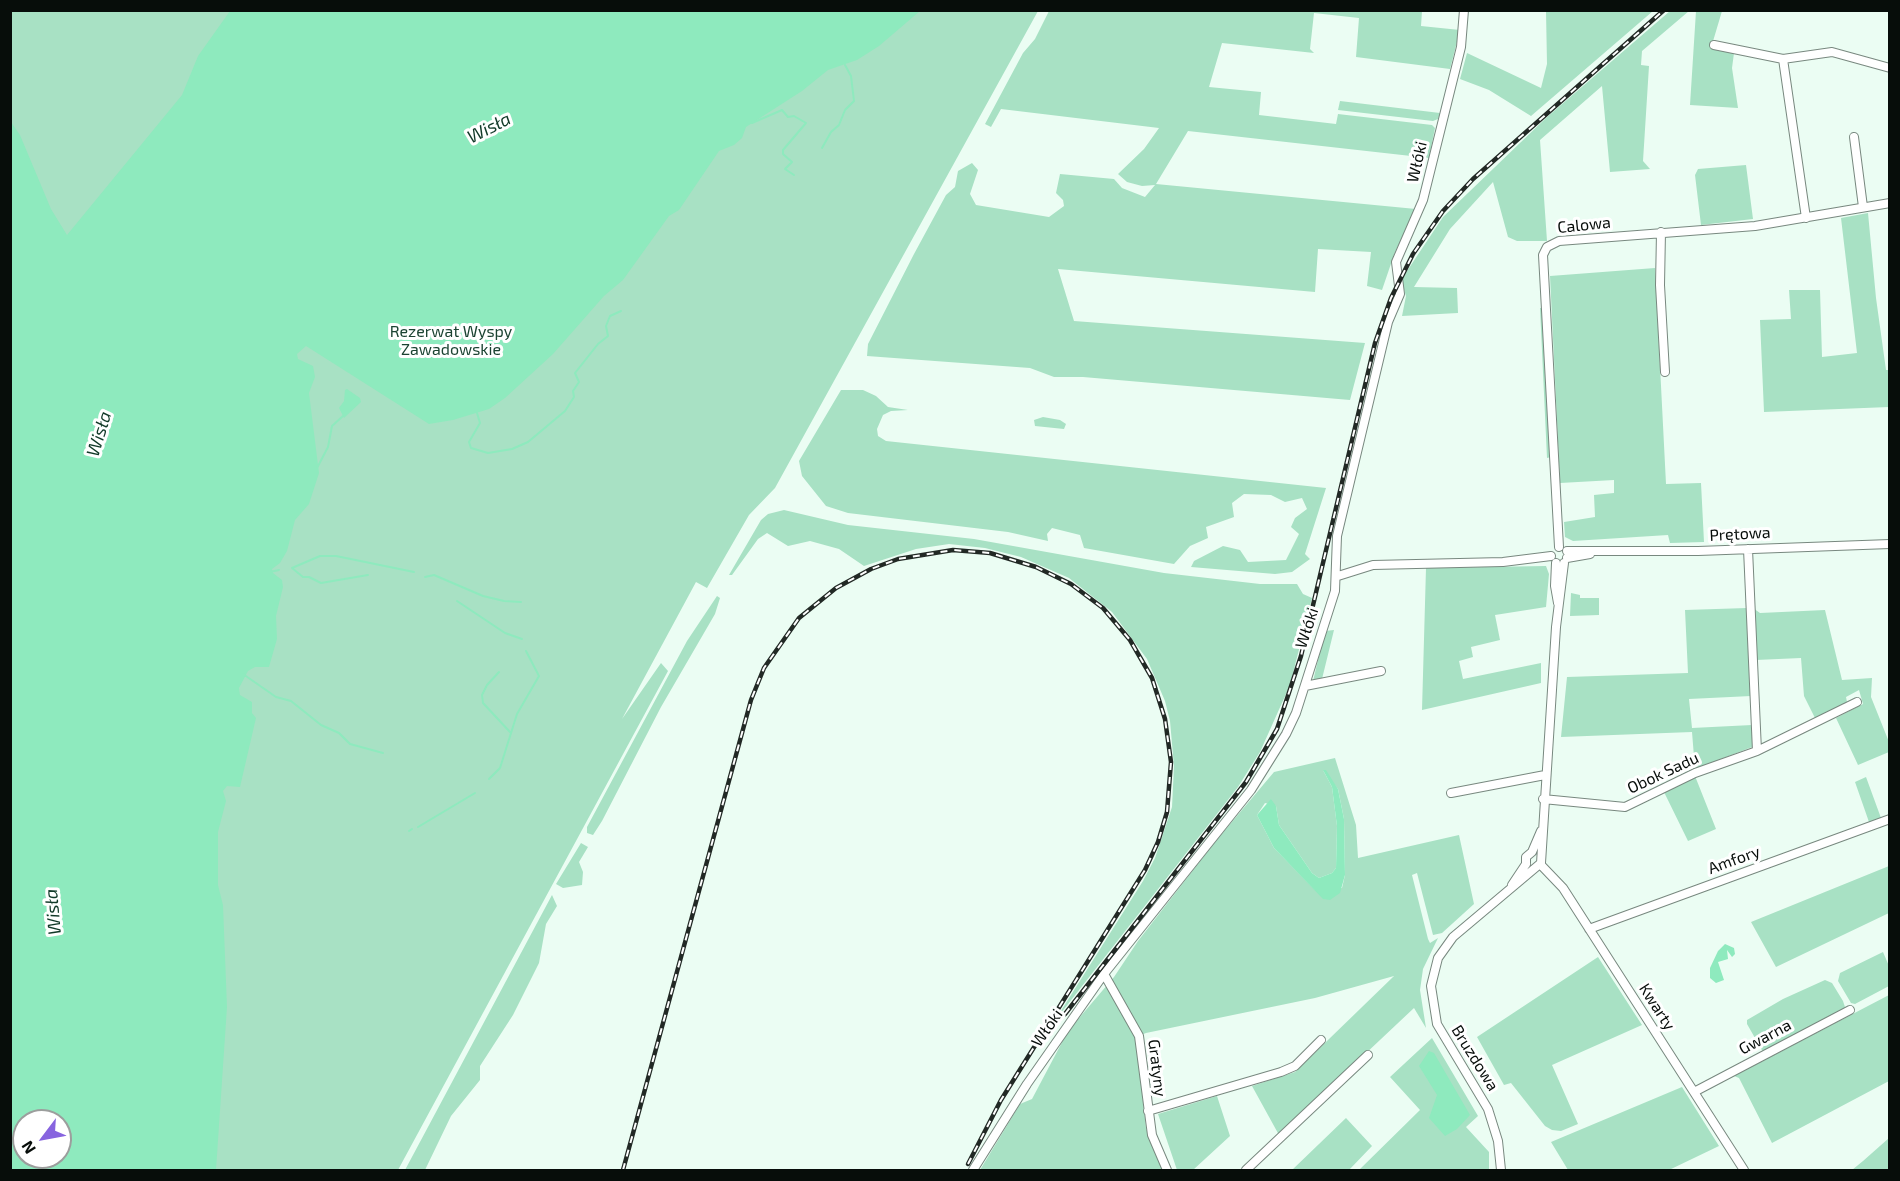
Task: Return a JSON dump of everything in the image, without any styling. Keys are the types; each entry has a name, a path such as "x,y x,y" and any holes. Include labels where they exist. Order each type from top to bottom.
{"street":[{"name":"Włóki","path":"973,1170 1028,1083 1104,974 1251,790 1286,734 1305,686 1335,591 1338,576 1337,536 1388,322 1400,294 1396,262 1423,200 1461,48 1464,10"},
{"path":"1714,45 1783,59 1829,51 1890,68"},
{"path":"1783,59 1806,218"},
{"path":"1854,138 1863,207"},
{"name":"Calowa","path":"1561,557 1543,253 1547,247 1559,242 1755,226 1890,203"},
{"path":"1661,232 1660,285 1665,372"},
{"name":"Prętowa","path":"1338,576 1373,565 1503,562 1592,553 1890,544"},
{"path":"1748,549 1757,751"},
{"path":"1534,861 1541,830 1544,799 1558,603 1562,590 1561,557"},
{"path":"1305,686 1381,671"},
{"name":"Obok Sadu","path":"1544,799 1625,807 1695,773 1757,751 1857,702"},
{"path":"1451,793 1545,775"},
{"name":"Amfory","path":"1589,929 1890,819"},
{"name":"Kwarty","path":"1534,861 1563,888 1744,1170"},
{"name":"Bruzdowa","path":"1501,1170 1498,1141 1488,1109 1437,1024 1431,991 1436,965 1448,942 1512,885 1534,861"},
{"name":"Gratyny","path":"1104,974 1138,1032 1148,1112 1158,1154 1167,1170"},
{"name":"Gwarna","path":"1694,1092 1850,1010"},
{"path":"1148,1112 1281,1072 1295,1066 1321,1040"},
{"path":"1246,1170 1368,1055"}],"green space":[{"name":"Rezerwat Wyspy Zawadowskie","path":"11,11 1038,11 775,488 749,515 707,588 696,582 622,719 661,663 668,671 398,1170 133,1170 11,496"},
{"path":"1049,11 1422,11 1421,26 1460,30 1450,69 1356,57 1359,18 1314,13 1310,49 1314,53 1222,43 1209,87 1261,92 1259,115 1336,124 1338,114 1432,125 1435,128 1429,158 1188,131 1156,184 1416,209 1395,252 1382,290 1367,286 1371,252 1318,249 1315,292 1058,269 1074,321 1365,343 1350,400 1083,377 1054,377 1030,368 867,356 868,344 946,195 955,187 958,171 972,163 978,170 970,194 976,205 1049,217 1064,206 1063,200 1056,193 1060,174 1114,179 1122,188 1145,197 1155,185 1142,186 1127,182 1118,174 1144,149 1159,128 1001,109 991,127 985,124 1023,53 1035,39"},
{"path":"1546,11 1653,11 1531,116 1489,90 1460,79 1467,53 1541,88 1547,64"},
{"path":"1670,11 1689,11 1642,51 1641,65 1649,66 1643,161 1650,169 1610,172 1602,86 1540,140 1547,241 1517,241 1508,237 1493,182 1450,229 1414,287 1457,288 1458,313 1402,316 1406,296 1401,280 1443,217 1547,117"},
{"path":"1696,11 1722,11 1711,48 1734,53 1732,68 1738,108 1690,105"},
{"path":"1340,101 1440,113 1438,119 1433,121 1338,110"},
{"path":"1746,165 1753,219 1701,225 1695,175 1698,169"},
{"path":"1868,213 1876,298 1886,370 1889,370 1889,407 1764,412 1760,320 1791,319 1789,290 1820,290 1822,357 1857,353 1841,218"},
{"path":"1655,268 1666,484 1701,483 1704,542 1670,543 1668,535 1573,541 1565,537 1564,522 1595,517 1594,495 1614,493 1614,480 1560,483 1550,276"},
{"path":"1540,308 1544,308 1551,457 1547,458"},
{"path":"841,390 863,390 876,396 888,407 908,410 891,411 883,415 877,429 878,436 886,441 1326,488 1305,554 1310,559 1292,572 1275,574 1191,567 1194,561 1223,546 1240,550 1248,562 1286,560 1299,534 1291,527 1295,518 1307,509 1302,498 1285,502 1271,495 1244,494 1232,503 1234,517 1206,527 1208,538 1190,546 1174,564 1084,548 1080,535 1052,528 1047,534 1048,541 1008,532 848,513 826,506 802,476 799,461"},
{"path":"1043,417 1060,420 1066,424 1064,429 1035,426 1034,420"},
{"path":"784,510 848,525 974,539 1164,573 1260,584 1297,584 1303,594 1312,598 1290,685 1260,752 1238,787 1061,1013 1059,1014 1143,881 1155,858 1172,807 1174,766 1170,721 1165,701 1147,659 1112,612 1069,578 1021,557 985,548 949,544 916,549 864,566 839,549 810,541 788,546 767,533 758,539 732,575 729,575 761,520 768,514"},
{"path":"1546,566 1549,574 1546,607 1495,615 1500,640 1471,647 1473,657 1459,661 1463,679 1541,663 1541,683 1422,710 1426,568"},
{"path":"1571,593 1580,595 1580,598 1599,598 1599,615 1570,616"},
{"path":"717,596 720,598 715,614 661,707 602,821 593,835 587,833 587,827 687,641"},
{"path":"1747,608 1751,696 1689,699 1692,728 1752,725 1752,747 1695,769 1692,732 1561,737 1567,677 1688,673 1685,610"},
{"path":"1753,608 1760,613 1825,610 1842,680 1872,678 1871,697 1889,742 1889,752 1858,765 1836,718 1863,704 1859,690 1846,697 1847,702 1815,718 1804,696 1801,658 1756,660"},
{"path":"1334,630 1322,679 1313,681 1325,631"},
{"path":"1335,758 1356,825 1358,858 1459,835 1474,904 1442,933 1433,935 1417,873 1412,875 1428,939 1430,943 1438,938 1423,969 1420,990 1426,1028 1414,1008 1279,1135 1252,1086 1295,1072 1394,976 1315,998 1146,1033 1136,1037 1146,1128 1162,1170 980,1170 1020,1104 1032,1099 1068,1031 1114,977 1138,941 1215,842 1274,772","holes":["1323,770 1338,789 1344,819 1345,875 1342,888 1315,890 1274,848 1257,815 1265,803 1276,806 1279,825 1312,873 1319,878 1332,873 1336,868 1337,826 1332,787"]},
{"path":"1695,776 1716,829 1688,841 1664,792"},
{"path":"1866,777 1881,818 1869,822 1855,782"},
{"path":"581,843 588,847 579,862 583,872 582,885 563,888 556,884"},
{"path":"1889,866 1889,913 1776,967 1751,922"},
{"path":"552,895 557,906 546,924 539,963 513,1015 480,1066 480,1080 451,1116 425,1170 405,1170"},
{"path":"1883,952 1889,966 1889,986 1855,1004 1851,1003 1838,981 1840,973"},
{"path":"1598,957 1642,1025 1552,1065 1578,1124 1561,1131 1552,1130 1545,1126 1511,1083 1504,1085 1477,1037"},
{"path":"1825,980 1832,983 1843,1001 1845,1007 1842,1012 1763,1052 1747,1020 1783,999"},
{"path":"1889,995 1889,1081 1772,1143 1739,1078 1734,1076"},
{"path":"1432,1038 1478,1116 1466,1127 1489,1152 1489,1170 1359,1170 1420,1110 1390,1077"},
{"path":"1682,1087 1719,1146 1669,1170 1568,1170 1551,1142"},
{"path":"1217,1096 1230,1136 1193,1170 1177,1170 1158,1114"},
{"path":"1346,1118 1372,1146 1349,1170 1292,1170"},
{"path":"1889,1138 1889,1170 1852,1170 1863,1161"}],"water":[{"name":"Wisła","path":"230,11 920,11 879,46 857,60 828,70 802,91 746,127 742,138 734,145 719,151 679,210 669,216 623,280 604,296 553,354 505,398 489,409 453,420 429,424 306,346 297,354 298,359 313,366 315,377 309,393 319,473 309,504 295,520 287,551 280,563 272,569 273,573 282,580 283,587 276,616 277,639 269,667 255,667 248,671 239,688 240,695 252,702 252,713 256,718 240,787 227,786 223,791 226,801 218,832 218,885 223,905 227,1007 216,1170 11,1170 11,122 20,135 51,209 67,235 182,95 198,56"},
{"path":"347,389 360,398 361,402 344,418 339,408 344,401"},
{"path":"1323,770 1326,770 1338,789 1344,819 1345,875 1340,893 1330,900 1323,899 1274,848 1257,815 1271,799 1276,806 1279,825 1312,873 1319,878 1332,873 1336,868 1337,826 1332,787"},
{"path":"1725,944 1734,948 1735,954 1732,957 1727,950 1728,959 1718,962 1724,980 1716,983 1710,978 1710,968 1718,951"},
{"path":"1429,1051 1434,1053 1470,1115 1457,1129 1445,1136 1429,1118 1437,1095 1419,1066"}],"waterway":[{"path":"822,148 831,132 839,125 845,110 854,101 851,76 845,65"},
{"path":"752,123 782,110 788,117 794,116 806,123 783,150 783,154 792,162 785,169 794,175"},
{"path":"477,413 480,423 469,442 471,448 488,453 512,449 528,442 565,411 574,397 573,391 579,382 575,373 598,344 608,336 606,326 610,316 621,311"},
{"path":"317,468 328,447 332,426 343,416"},
{"path":"368,575 321,583 309,577 303,577 292,568 320,556 336,556 414,572"},
{"path":"270,572 279,570"},
{"path":"425,577 434,575 483,596 521,602"},
{"path":"457,601 505,633 522,639"},
{"path":"489,779 500,768 517,714 539,676 526,651"},
{"path":"499,672 487,685 482,695 483,703 510,732"},
{"path":"243,674 276,697 291,701 321,725 339,733 350,744 383,753"},
{"path":"418,827 475,793"}],"railway":[{"path":"1065,1014 1246,782 1277,729 1301,656 1375,343 1391,298 1413,254 1443,211 1473,179 1664,10"},
{"path":"623,1170 751,700 764,668 799,618 836,588 871,569 898,559 953,550 990,553 1036,567 1071,584 1103,608 1130,640 1152,678 1165,719 1171,762 1167,812 1158,842 1145,870 1001,1100 968,1164"}]}
